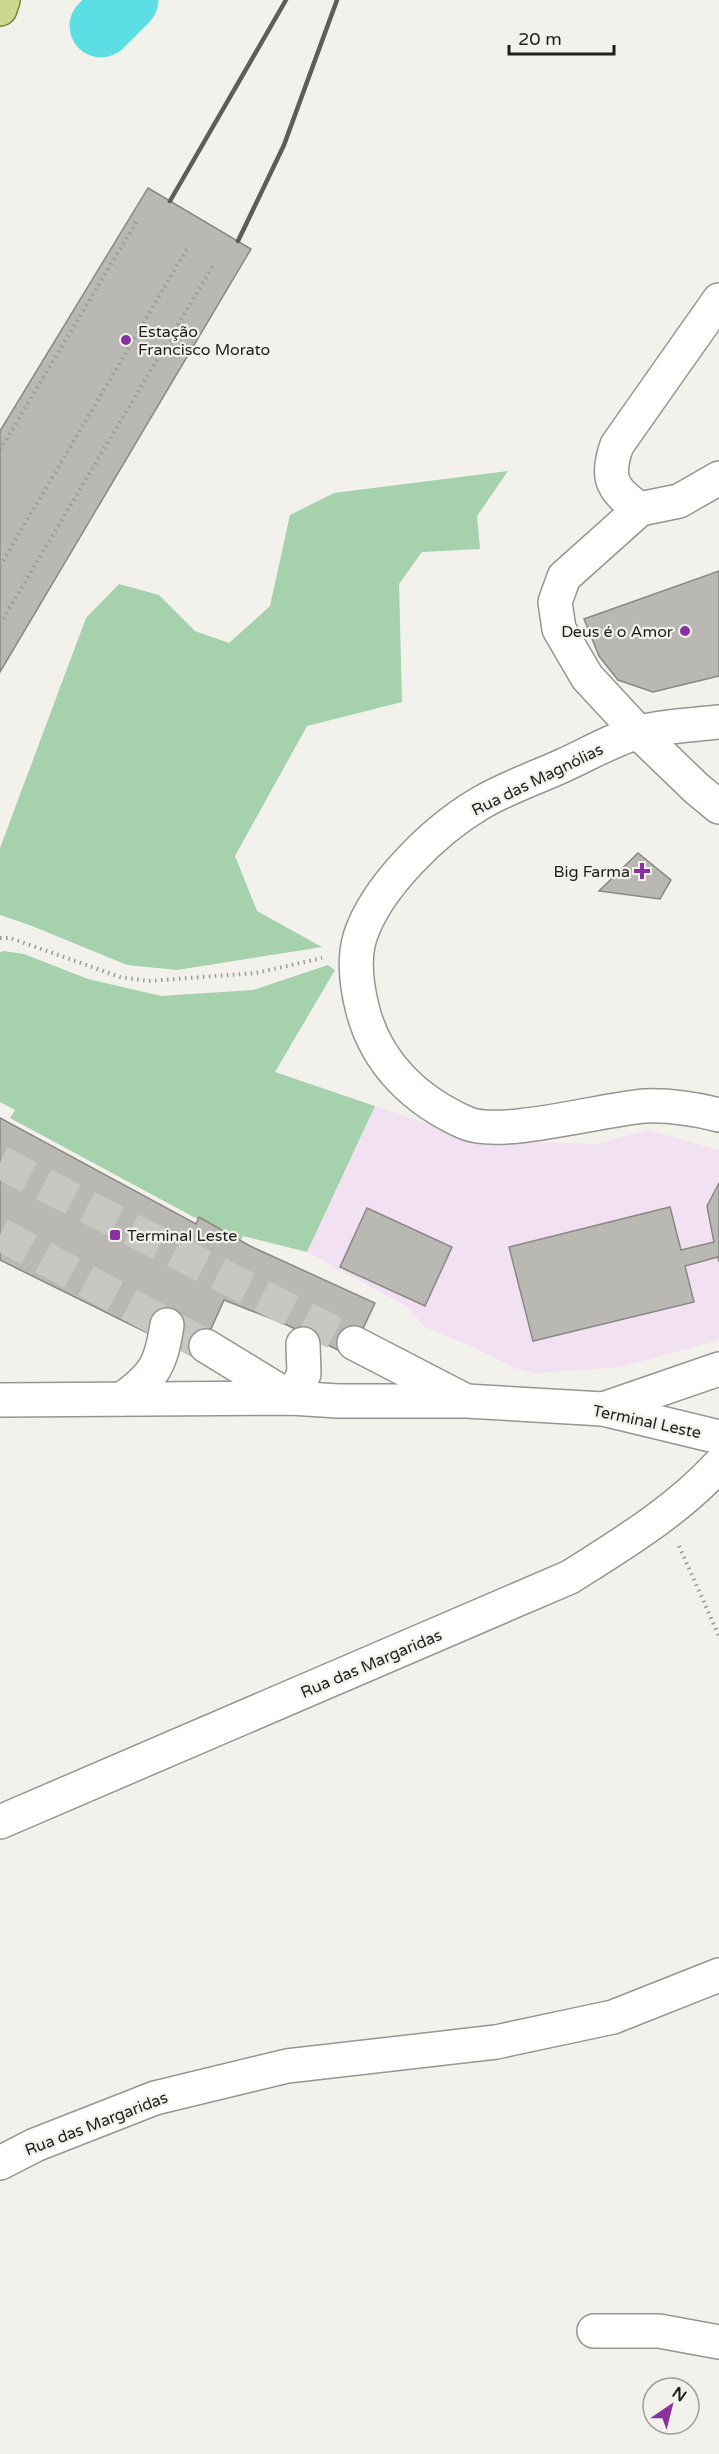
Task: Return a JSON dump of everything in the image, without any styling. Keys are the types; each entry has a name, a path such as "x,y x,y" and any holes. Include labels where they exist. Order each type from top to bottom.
{"main road":[{"path":"0,9 3,0"}],"street":[{"path":"640,509 624,498 613,484 609,466 617,445 719,300"},
{"path":"719,477 679,501 640,509 564,577 555,602 559,629 587,678 638,732 719,807"},
{"name":"Rua das Magnólias","path":"719,722 638,732 479,804 428,841 396,877 373,909 360,938 356,962 360,999 368,1029 384,1060 411,1090 439,1109 469,1124 504,1128 645,1106 693,1108 719,1115"},
{"path":"122,1399 138,1388 162,1355 167,1325"},
{"name":"Terminal Leste","path":"354,1343 466,1401"},
{"path":"206,1346 291,1398 304,1374 303,1344"},
{"path":"603,1409 719,1369"},
{"name":"Terminal Leste","path":"0,1400 291,1398 338,1401 466,1401 603,1409 719,1437"},
{"name":"Rua das Margaridas","path":"0,1822 570,1577 664,1513 719,1465"},
{"name":"Rua das Margaridas","path":"0,2163 35,2145 155,2098 286,2066 496,2042 613,2017 719,1975"},
{"path":"594,2331 659,2331 719,2342"}],"path":[{"path":"0,450 138,219"},
{"path":"0,566 187,249"},
{"path":"0,624 213,264"},
{"path":"0,938 21,942 120,977 149,981 256,973 358,950"},
{"path":"664,1513 719,1636"}],"shaded area":[{"path":"375,1106 477,1140 597,1144 648,1130 719,1150 719,1340 620,1367 536,1373 514,1368 423,1326 408,1307 307,1252"}],"green space":[{"path":"508,471 477,516 480,549 422,552 399,584 402,702 307,726 235,856 257,911 322,947 177,970 127,965 0,915 0,848 86,618 119,584 159,595 195,631 229,643 270,606 290,515 334,493"},
{"path":"0,952 24,954 88,979 161,996 253,990 328,965 335,970 275,1072 375,1106 307,1252 243,1236 240,1242 10,1118 15,1110 0,1102"}],"building":[{"name":"Estação Francisco Morato","path":"148,188 251,249 0,672 0,431"},
{"path":"719,571 719,676 653,692 618,680 599,656 584,619"},
{"path":"638,853 671,880 660,899 599,891"},
{"name":"Terminal Leste","path":"0,1118 196,1224 199,1217 250,1246 375,1303 350,1356 285,1324 224,1300 198,1358 0,1260"},
{"path":"719,1183 719,1262 718,1257 685,1266 694,1302 533,1341 509,1247 670,1207 681,1250 714,1242 707,1206"},
{"path":"367,1208 452,1247 425,1306 340,1267"}],"waterway":[{"path":"101,26 127,0"}],"tunnel":[{"path":"0,1162 354,1343"},
{"path":"0,1234 206,1346"}],"railway":[{"path":"170,201 286,0"},
{"path":"238,241 284,145 337,0"}],"place":[{"name":"Estação Francisco Morato","path":"126,340"},
{"name":"Deus é o Amor","path":"685,631"},
{"name":"Big Farma","path":"642,871"},
{"name":"Terminal Leste","path":"115,1235"}]}
